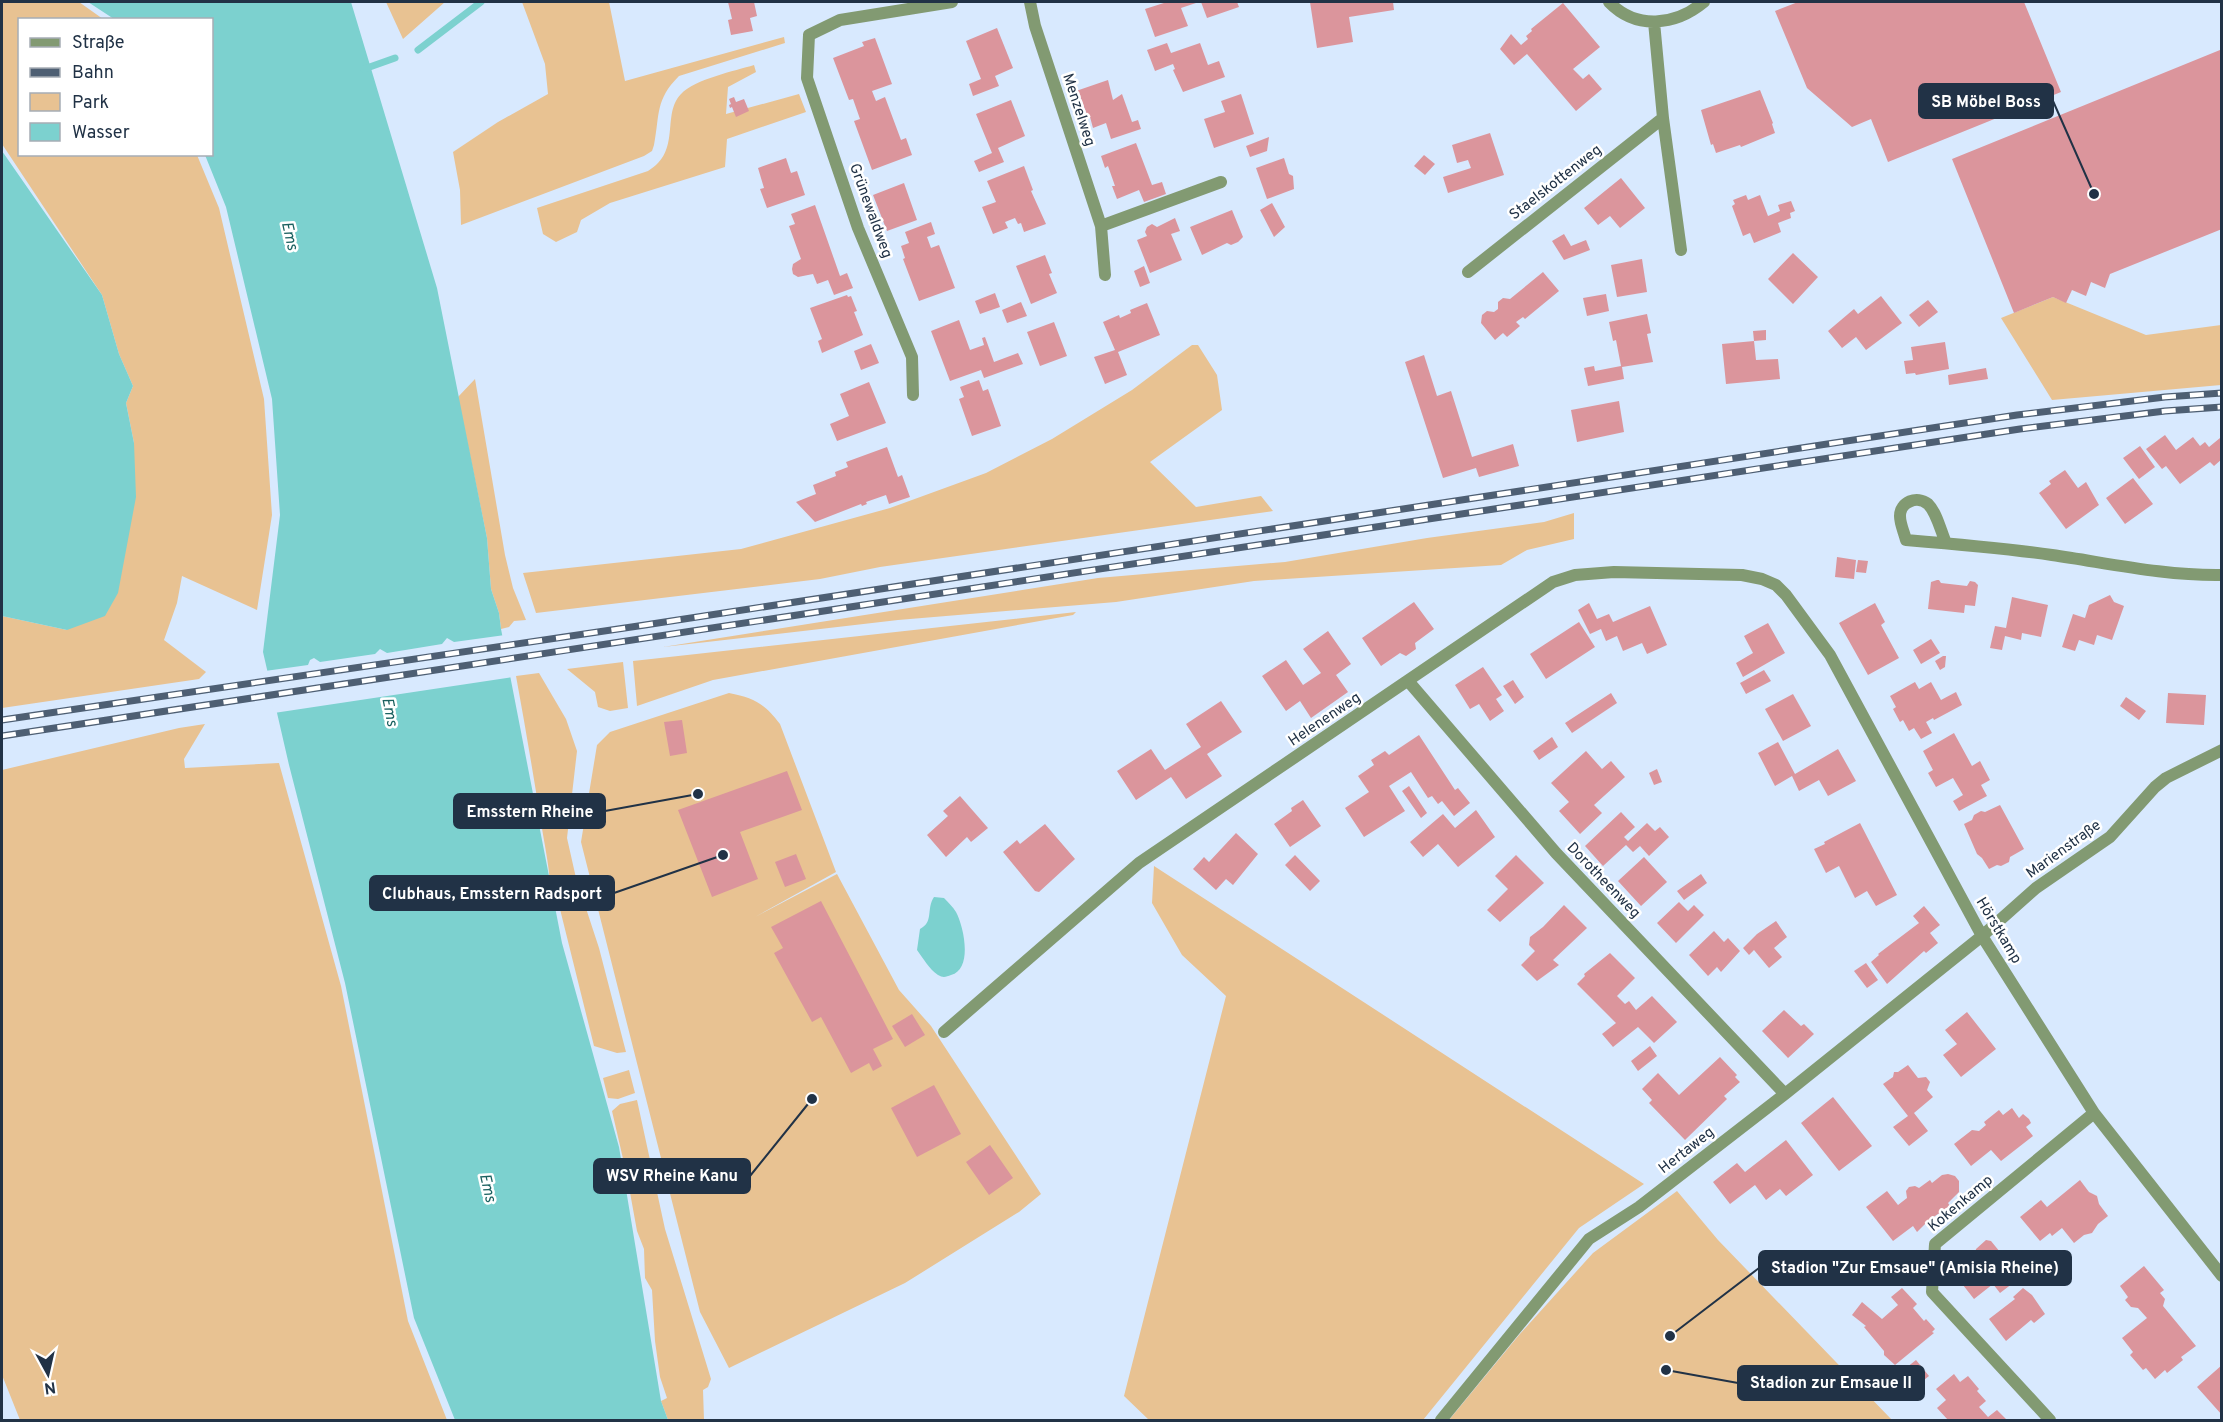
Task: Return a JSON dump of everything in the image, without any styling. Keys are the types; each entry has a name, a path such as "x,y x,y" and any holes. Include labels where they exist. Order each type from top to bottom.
{"street":[{"name":"Grünewaldweg","path":"913,395 912,357 858,228 807,78 809,35 840,20 952,2"},
{"name":"Menzelweg","path":"1030,2 1035,26 1101,226 1106,274"},
{"path":"1609,2 1620,14 1654,22 1672,19 1691,12 1704,2"},
{"path":"1654,22 1663,118 1681,250"},
{"name":"Staelskottenweg","path":"1468,272 1663,118"},
{"path":"1101,226 1221,182"},
{"path":"1946,543 2051,554 2157,570 2222,575"},
{"name":"Helenenweg","path":"944,1032 1139,863 1553,582 1575,574 1614,572 1742,575 1762,579 1776,585"},
{"name":"Hörstkamp","path":"1776,585 1786,595 1830,655 1982,936 2094,1113 2222,1276"},
{"name":"Dorotheenweg","path":"1408,682 1556,853 1785,1094"},
{"name":"Marienstraße","path":"1982,936 2036,888 2110,837 2166,778 2222,750"},
{"name":"Hertaweg","path":"1441,1420 1589,1239 1639,1207 1785,1094 1982,936"},
{"name":"Kokenkamp","path":"2050,1420 1932,1292 1935,1244 2094,1113"}],"green space":[{"path":"2,2 79,2 102,18 18,18 18,156 197,156 219,208 264,399 272,515 257,610 182,576 177,603 164,640 206,672 199,679 2,708 2,616 67,630 134,443 126,403 133,386 119,354 102,295 2,144"},
{"path":"386,2 445,2 403,39"},
{"path":"522,2 609,2 625,81 784,37 785,43 679,76 662,100 654,145 652,151 644,156 461,225 460,190 453,152 498,122 548,94 545,64"},
{"path":"754,65 756,72 728,87 726,114 799,94 806,112 727,139 725,167 610,203 581,220 577,232 556,242 543,234 537,208 648,171 665,153 672,112 681,94 705,80"},
{"path":"2053,297 2146,335 2221,325 2221,385 2052,400 2001,318"},
{"path":"1192,345 1198,345 1217,375 1222,410 1150,462 1196,507 1261,496 1273,511 880,567 820,579 536,613 523,573 741,549 890,508 986,473 1052,439 1132,390"},
{"path":"475,379 505,555 513,588 526,620 514,621 509,627 501,629 499,613 491,589 487,538 458,397"},
{"path":"1574,513 1574,539 1527,550 1501,565 1254,581 1116,602 898,620 663,647 1098,578 1285,562 1427,538 1544,522"},
{"path":"1076,612 1073,615 713,680 637,706 633,661"},
{"path":"623,662 628,708 610,711 598,707 595,692 567,669"},
{"path":"539,673 566,719 577,751 567,838 576,878 550,885 516,676"},
{"path":"729,693 758,702 780,724 836,872 755,917 837,874 899,990 931,1026 1041,1194 1019,1212 905,1283 729,1368 700,1312 581,842 597,745 610,732"},
{"path":"205,724 184,759 185,768 279,763 341,986 408,1321 447,1420 20,1420 2,1375 2,770 179,728"},
{"path":"1154,866 1644,1184 1579,1228 1423,1420 1149,1420 1124,1396 1226,996 1182,955 1152,903"},
{"path":"579,887 599,948 626,1052 617,1053 594,1046 556,893"},
{"path":"629,1070 635,1093 618,1099 608,1098 603,1078"},
{"path":"637,1100 665,1229 711,1379 708,1387 703,1390 704,1420 668,1420 661,1401 667,1398 660,1377 655,1341 652,1290 645,1278 644,1249 637,1231 612,1111 620,1104"},
{"path":"1677,1191 1718,1240 1892,1420 1449,1420 1519,1335 1593,1253"}],"water":[{"name":"Ems","path":"88,2 351,2 437,288 487,538 491,589 499,613 562,943 619,1147 661,1401 668,1420 455,1420 414,1318 345,983 289,765 263,652 280,515 272,399 226,207 205,156 213,156 213,18 112,18"},
{"path":"2,151 102,295 119,354 133,386 126,403 134,443 136,497 118,593 105,616 67,630 2,616"},
{"path":"934,897 944,898 956,912 964,937 962,965 958,971 946,977 935,973 917,950 920,929 927,923"}],"pier":[{"path":"505,635 513,677 274,713 265,671 308,665 314,658 320,662 375,654 380,649 387,653 442,644 447,638 454,642"}],"building":[{"path":"728,2 754,2 757,16 750,18 753,31 731,35 728,20 732,19"},
{"path":"1167,2 1199,2 1181,8 1188,26 1155,37 1145,9"},
{"path":"1201,2 1237,2 1239,7 1207,18"},
{"path":"1310,2 1393,2 1394,10 1349,17 1353,42 1317,48"},
{"path":"1798,2 2024,2 2061,92 1888,162 1871,119 1852,127 1807,88 1775,11"},
{"path":"1563,3 1600,47 1573,69 1583,79 1589,74 1602,89 1576,111 1527,54 1514,65 1500,49 1511,34 1521,45 1528,39 1526,36 1532,31 1531,29"},
{"path":"997,28 1013,68 995,76 999,86 973,96 969,84 981,79 966,41"},
{"path":"875,38 892,84 872,91 876,101 885,97 901,140 906,138 912,155 872,170 854,121 860,119 853,99 849,100 833,58 864,46 862,42"},
{"path":"1167,43 1171,53 1200,43 1208,65 1219,61 1225,77 1183,92 1173,70 1175,69 1173,64 1155,71 1147,50"},
{"path":"2220,50 2222,229 2110,274 2105,288 2091,282 2086,296 2072,290 2066,303 2053,297 2014,313 1952,159"},
{"path":"1108,80 1113,100 1122,94 1132,122 1138,120 1141,129 1111,139 1106,123 1093,128 1090,117 1086,119 1087,115 1079,93 1077,94 1076,91"},
{"path":"1760,90 1775,133 1741,147 1740,145 1716,153 1713,144 1711,145 1701,110"},
{"path":"1241,94 1254,134 1214,148 1204,119 1225,112 1221,101"},
{"path":"734,97 736,102 744,99 749,111 736,117 729,105 731,104 729,99"},
{"path":"1011,100 1025,136 998,148 1004,162 979,172 974,161 992,153 976,114"},
{"path":"1490,133 1504,175 1448,193 1443,177 1471,168 1468,160 1457,163 1452,145"},
{"path":"1269,137 1267,151 1250,157 1246,146"},
{"path":"1136,143 1152,185 1162,182 1166,194 1144,202 1139,190 1117,199 1108,166 1105,168 1101,156"},
{"path":"1424,155 1435,164 1425,175 1414,166"},
{"path":"786,158 791,173 797,171 805,195 767,208 760,189 764,188 758,168"},
{"path":"1284,158 1289,174 1293,176 1294,189 1267,199 1256,168"},
{"path":"1024,166 1033,190 1031,191 1046,224 1024,232 1021,223 1018,224 1015,218 1005,222 1008,228 993,234 982,207 996,202 987,181"},
{"path":"1621,178 1645,208 1620,228 1610,216 1598,225 1584,208"},
{"path":"904,183 917,220 887,231 873,195"},
{"path":"1746,195 1748,200 1760,195 1768,216 1780,211 1778,205 1791,201 1795,211 1790,213 1791,218 1778,223 1781,232 1754,243 1750,233 1743,236 1732,206 1735,204 1733,200"},
{"path":"1272,203 1285,227 1274,237 1260,210"},
{"path":"815,205 840,276 847,273 853,288 834,295 828,280 817,284 813,274 798,277 793,274 793,264 801,259 789,226 795,224 791,214"},
{"path":"1232,210 1243,237 1238,242 1231,245 1227,243 1202,255 1190,227"},
{"path":"1175,218 1180,231 1171,234 1182,260 1150,273 1137,240 1147,236 1145,232 1147,227 1152,224 1157,227"},
{"path":"931,222 935,234 927,237 931,248 939,245 955,288 919,301 903,259 905,258 901,246 909,243 905,232"},
{"path":"1564,234 1571,246 1586,240 1590,250 1564,260 1552,241"},
{"path":"1793,253 1818,277 1793,304 1768,279"},
{"path":"1045,255 1052,273 1049,274 1057,293 1031,304 1016,266"},
{"path":"1642,259 1647,292 1617,297 1611,265"},
{"path":"1144,266 1150,283 1140,287 1134,271"},
{"path":"1543,272 1559,291 1525,319 1523,317 1516,322 1520,326 1507,337 1503,333 1495,340 1481,323 1482,315 1487,311 1494,312 1498,309 1498,302 1503,298 1510,299"},
{"path":"995,293 1000,307 980,314 975,301"},
{"path":"1606,294 1609,311 1587,316 1583,298"},
{"path":"847,295 851,296 857,311 854,312 863,335 822,353 818,341 822,339 810,308"},
{"path":"1881,296 1902,323 1866,350 1856,337 1842,348 1828,331 1854,309 1858,314"},
{"path":"1928,300 1938,312 1919,327 1909,315"},
{"path":"1021,302 1027,316 1007,323 1002,310"},
{"path":"1147,303 1160,335 1118,352 1127,375 1105,384 1094,357 1115,350 1103,322 1119,315 1120,318 1131,313 1130,310"},
{"path":"1647,314 1651,333 1647,334 1653,362 1622,367 1624,379 1588,386 1584,368 1594,366 1595,371 1621,366 1616,340 1613,341 1609,322"},
{"path":"959,320 970,350 984,345 982,338 985,337 994,362 1018,353 1023,364 984,378 981,370 950,381 931,331"},
{"path":"1054,322 1067,356 1040,366 1027,332"},
{"path":"1766,330 1766,340 1754,341 1753,331"},
{"path":"1754,341 1756,360 1778,359 1780,379 1726,384 1722,344"},
{"path":"1945,342 1949,369 1916,375 1915,373 1906,374 1904,361 1913,360 1911,347"},
{"path":"871,344 879,363 861,370 854,351"},
{"path":"1424,355 1437,396 1451,391 1472,457 1513,444 1519,466 1479,477 1476,468 1443,478 1405,362"},
{"path":"1986,368 1988,379 1949,385 1948,375"},
{"path":"979,380 983,391 988,389 1001,426 972,436 959,399 964,397 960,387"},
{"path":"869,382 886,423 837,441 830,424 849,416 840,394"},
{"path":"1619,401 1624,432 1577,442 1571,410"},
{"path":"2165,435 2176,450 2193,437 2200,446 2205,442 2209,447 2220,438 2222,459 2214,466 2210,462 2180,484 2166,466 2162,469 2146,449"},
{"path":"2140,446 2155,467 2139,479 2123,458"},
{"path":"887,447 898,477 902,475 910,497 889,504 886,495 815,522 796,502 816,494 813,485 836,476 835,472 848,467 846,462"},
{"path":"2065,470 2078,488 2086,482 2099,505 2066,529 2039,493 2051,484 2049,481"},
{"path":"2133,478 2153,504 2125,524 2106,498"},
{"path":"1837,557 1856,560 1854,579 1835,577"},
{"path":"1858,560 1868,561 1866,573 1856,572"},
{"path":"1937,580 1941,583 1967,586 1970,581 1975,582 1978,585 1975,606 1965,605 1964,613 1928,609 1931,582"},
{"path":"2110,595 2114,602 2124,606 2112,640 2097,635 2094,645 2079,640 2075,651 2062,647 2073,614 2085,618 2089,605"},
{"path":"2012,597 2048,605 2041,637 2022,633 2021,640 2005,636 2002,650 1990,648 1995,626 2006,628"},
{"path":"1414,602 1434,629 1415,643 1416,649 1406,656 1400,653 1381,666 1362,638"},
{"path":"1589,603 1597,619 1609,614 1613,622 1650,606 1667,645 1647,654 1642,643 1623,651 1617,636 1606,641 1601,629 1590,634 1578,610"},
{"path":"1875,603 1885,622 1881,625 1899,658 1868,675 1839,623"},
{"path":"1579,622 1595,647 1546,679 1530,654"},
{"path":"1768,623 1785,653 1743,677 1736,663 1753,653 1744,636"},
{"path":"1328,631 1351,664 1336,675 1348,692 1311,718 1300,701 1286,711 1262,676 1286,660 1303,685 1321,673 1303,649"},
{"path":"1931,639 1940,653 1921,664 1913,650"},
{"path":"1946,656 1945,667 1940,670 1935,661"},
{"path":"1483,667 1502,695 1496,699 1504,711 1490,721 1479,704 1470,709 1455,685"},
{"path":"1764,670 1771,681 1746,694 1740,683"},
{"path":"1513,680 1524,697 1515,704 1503,686"},
{"path":"1915,682 1919,689 1931,682 1941,700 1956,692 1962,705 1926,722 1932,733 1921,739 1914,728 1909,731 1903,720 1900,722 1893,709 1896,707 1890,696"},
{"path":"1611,693 1617,703 1572,733 1565,723"},
{"path":"2168,693 2206,695 2204,725 2166,723"},
{"path":"1793,694 1811,726 1783,741 1765,709"},
{"path":"2126,697 2146,711 2139,720 2120,706"},
{"path":"1221,701 1242,732 1207,754 1222,776 1186,799 1171,777 1136,800 1117,771 1151,749 1165,770 1201,747 1186,724"},
{"path":"682,720 687,753 670,756 664,722"},
{"path":"1954,733 1972,766 1980,761 1990,780 1981,785 1987,796 1959,811 1953,801 1963,795 1953,778 1936,787 1928,773 1933,770 1923,751"},
{"path":"1419,735 1455,790 1458,788 1470,803 1454,816 1442,801 1438,804 1432,796 1428,798 1411,772 1389,786 1405,811 1364,837 1345,808 1369,792 1358,776 1374,765 1371,760 1385,751 1389,755"},
{"path":"1552,737 1558,747 1539,760 1533,751"},
{"path":"1778,742 1795,774 1838,749 1856,781 1828,796 1819,780 1799,791 1792,776 1775,786 1758,753"},
{"path":"1586,751 1602,769 1611,761 1625,777 1594,805 1602,813 1580,834 1559,811 1569,802 1551,783"},
{"path":"1657,769 1662,782 1654,785 1649,773"},
{"path":"787,771 802,810 740,832 758,879 712,897 678,810"},
{"path":"1409,786 1427,813 1421,818 1402,791"},
{"path":"960,796 988,828 971,842 967,837 946,857 927,835 948,816 943,811"},
{"path":"1303,800 1321,826 1290,847 1274,824"},
{"path":"2000,805 2024,849 2010,857 2009,862 1989,869 1977,854 1964,824 1981,811 1985,812"},
{"path":"1476,810 1495,837 1458,867 1438,844 1423,857 1410,842 1443,814 1455,828"},
{"path":"1621,812 1635,827 1624,837 1628,841 1647,823 1655,831 1660,827 1669,837 1649,856 1640,846 1633,852 1626,845 1603,866 1585,846"},
{"path":"1860,823 1897,895 1876,906 1867,891 1855,898 1839,866 1826,873 1814,849"},
{"path":"1045,824 1075,859 1039,892 1035,891 1003,852 1017,840 1020,844"},
{"path":"1236,833 1258,854 1233,885 1226,879 1216,890 1193,869 1204,857 1209,862"},
{"path":"796,854 806,879 785,887 775,862"},
{"path":"1295,855 1320,881 1310,891 1285,865"},
{"path":"1516,855 1544,883 1500,922 1487,910 1508,889 1495,876"},
{"path":"1644,857 1667,882 1641,906 1618,881"},
{"path":"1701,874 1707,883 1684,900 1677,891"},
{"path":"821,901 893,1039 873,1049 882,1066 873,1071 869,1063 851,1073 821,1017 812,1022 774,953 783,948 771,927"},
{"path":"1679,902 1688,911 1694,905 1704,915 1676,943 1657,923"},
{"path":"1564,905 1587,928 1553,960 1559,965 1537,981 1521,965 1535,951 1529,945 1530,937"},
{"path":"1924,906 1940,925 1930,933 1938,943 1926,953 1924,951 1887,984 1871,962 1919,923 1913,916"},
{"path":"1776,921 1787,937 1774,948 1782,957 1769,968 1754,950 1749,955 1743,948 1757,934"},
{"path":"1714,931 1724,942 1728,938 1740,951 1721,972 1717,967 1708,976 1689,955"},
{"path":"1610,953 1635,978 1617,996 1625,1004 1629,1001 1636,1010 1652,996 1677,1022 1654,1043 1638,1027 1613,1047 1602,1034 1616,1023 1577,984 1585,976 1584,974"},
{"path":"1866,963 1878,980 1867,988 1854,971"},
{"path":"1784,1010 1801,1026 1804,1024 1814,1034 1788,1058 1762,1031"},
{"path":"1967,1012 1996,1049 1961,1077 1943,1055 1957,1044 1945,1030"},
{"path":"912,1014 925,1035 905,1047 892,1026"},
{"path":"1650,1046 1657,1056 1638,1071 1631,1061"},
{"path":"1720,1057 1737,1075 1735,1077 1740,1082 1724,1096 1727,1099 1685,1140 1649,1103 1652,1100 1642,1089 1658,1073 1679,1095"},
{"path":"1908,1065 1918,1078 1926,1077 1930,1082 1927,1090 1933,1097 1914,1113 1928,1131 1909,1146 1893,1127 1908,1116 1883,1084 1893,1077 1894,1072"},
{"path":"934,1085 961,1134 917,1157 891,1108"},
{"path":"1833,1097 1872,1146 1839,1171 1801,1123"},
{"path":"2012,1108 2019,1118 2023,1114 2029,1119 2031,1123 2026,1127 2033,1136 2001,1161 1991,1150 1971,1166 1954,1144 1972,1130 1979,1131 1986,1125 1984,1122 1999,1110 2003,1115"},
{"path":"1786,1140 1813,1175 1786,1196 1780,1189 1766,1200 1755,1185 1730,1204 1713,1182 1737,1163 1745,1172"},
{"path":"990,1145 1013,1178 989,1195 966,1162"},
{"path":"1942,1175 1955,1176 1959,1181 1959,1192 1948,1203 1950,1206 1929,1220 1917,1232 1913,1226 1893,1241 1866,1207 1887,1191 1898,1205 1907,1198 1906,1191 1909,1187 1919,1188 1930,1180 1932,1183"},
{"path":"2080,1180 2089,1192 2097,1196 2099,1204 2108,1216 2092,1233 2084,1235 2074,1243 2062,1228 2052,1236 2050,1233 2040,1241 2020,1217 2041,1200 2047,1207"},
{"path":"1986,1240 1991,1241 2000,1252 1995,1256 2004,1268 2013,1260 2025,1274 2000,1293 1993,1284 1974,1299 1963,1285 1967,1282 1956,1269 1975,1254 1976,1249"},
{"path":"2144,1266 2164,1290 2160,1293 2165,1299 2163,1306 2196,1346 2181,1357 2183,1360 2167,1373 2165,1370 2155,1379 2146,1368 2143,1370 2130,1355 2133,1352 2122,1338 2147,1318 2138,1308 2131,1307 2125,1300 2128,1297 2120,1286"},
{"path":"1902,1288 1917,1304 1913,1308 1924,1321 1926,1319 1935,1329 1932,1332 1934,1333 1895,1365 1884,1355 1884,1351 1864,1327 1866,1326 1852,1315 1862,1302 1882,1319 1898,1305 1891,1297"},
{"path":"2023,1288 2032,1295 2045,1314 2034,1323 2031,1320 2006,1341 1989,1319 2015,1299 2013,1297"},
{"path":"1916,1360 1929,1376 1909,1392 1896,1376"},
{"path":"2222,1365 2222,1415 2197,1387"},
{"path":"1954,1374 1960,1382 1968,1376 1979,1389 1977,1391 1986,1401 1979,1407 1988,1417 1997,1410 2007,1420 1948,1420 1937,1408 1946,1400 1936,1389"}],"waterway":[{"path":"418,50 481,2"},
{"path":"364,69 395,58"}],"railway":[{"path":"2,720 645,625 2017,415 2165,397 2222,393"},
{"path":"2,736 2020,429 2165,411 2222,407"}],"place":[{"name":"SB Möbel Boss","path":"2094,194"},
{"name":"Emsstern Rheine","path":"698,794"},
{"name":"Clubhaus, Emsstern Radsport","path":"723,855"},
{"name":"WSV Rheine Kanu","path":"812,1099"},
{"name":"Stadion \"Zur Emsaue\" (Amisia Rheine)","path":"1670,1336"},
{"name":"Stadion zur Emsaue II","path":"1666,1370"}]}
